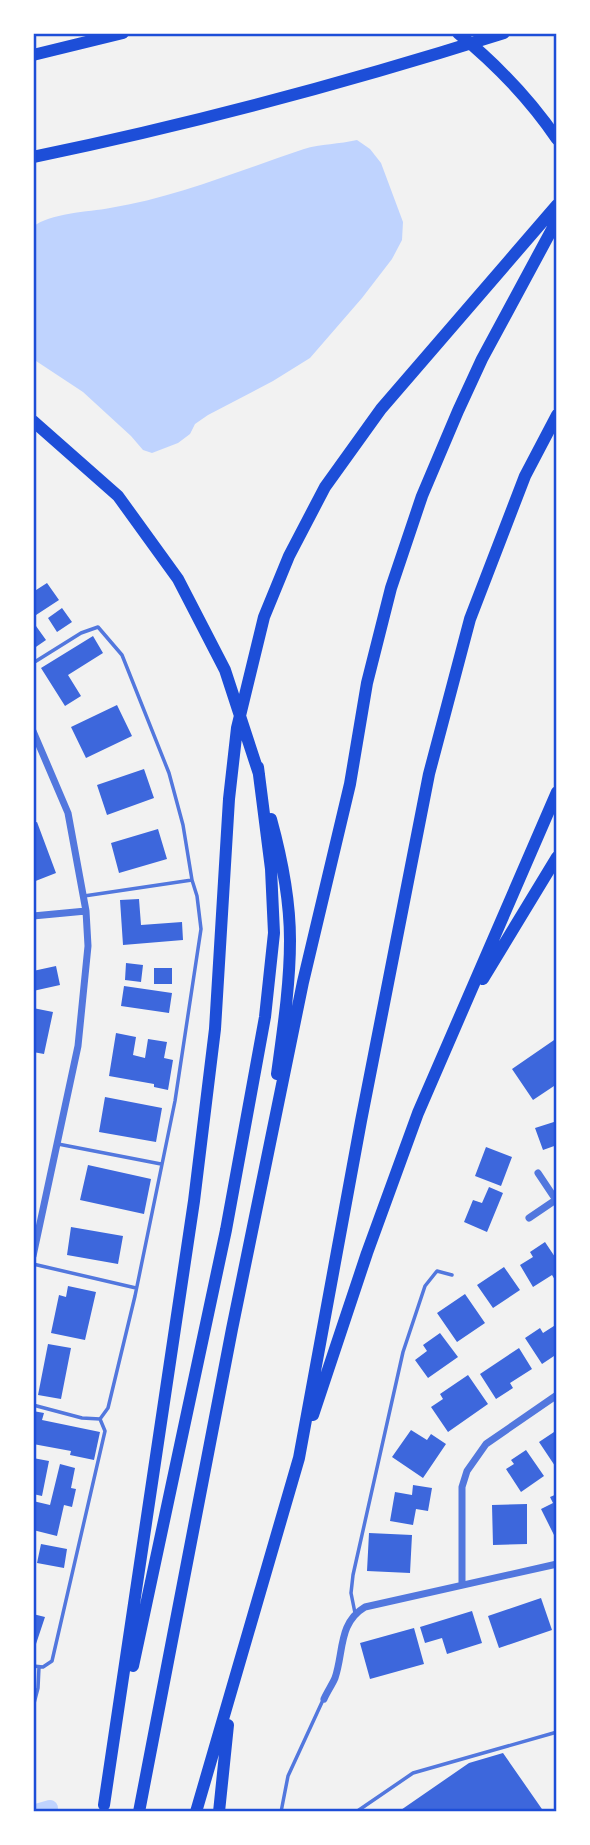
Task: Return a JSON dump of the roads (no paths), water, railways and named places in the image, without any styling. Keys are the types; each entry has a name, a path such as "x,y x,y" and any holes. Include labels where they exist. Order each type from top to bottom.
{"highway":[{"path":"33,55 123,33"},
{"path":"458,33 490,60 538,110 557,138"},
{"path":"33,156 154,131 286,98 382,72 504,33"},
{"path":"103,1808 194,1201 215,1029 229,799 237,728 264,617 289,556 324,487 381,409 557,205"},
{"path":"139,1812 186,1562 303,982 350,784 367,683 391,588 422,496 457,411 557,220"},
{"path":"299,1458 429,774 470,618 525,475 557,415"},
{"path":"33,421 118,496 178,579 225,670 258,767 284,866 290,941 285,1010 263,1179"},
{"path":"103,1808 223,1244 265,1017 274,933 271,869 258,767"},
{"path":"196,1812 299,1458 367,1252 418,1113 557,792"},
{"path":"459,1018 557,857"},
{"path":"219,1812 232,1694"}],"street":[{"path":"33,732 68,813 86,911 88,946 78,1046 33,1256"},
{"path":"33,916 86,911"},
{"path":"529,1218 556,1200 537,1172"},
{"path":"462,1585 462,1487 467,1471 486,1444 557,1395"},
{"path":"324,1699 335,1678 345,1628 355,1613 365,1607 557,1564"}],"lane":[{"path":"33,663 81,633 98,627 122,655 169,773 183,825 201,929 175,1101 108,1408 100,1419"},
{"path":"83,896 192,880"},
{"path":"58,1144 161,1164"},
{"path":"33,1264 136,1288"},
{"path":"355,1613 351,1593 353,1575 403,1352 425,1286 437,1271 452,1275"},
{"path":"33,1405 82,1418 100,1419"},
{"path":"33,1666 43,1667 52,1661 105,1431 100,1419"},
{"path":"33,1707 38,1688 39,1667"},
{"path":"281,1812 288,1776 324,1699"},
{"path":"356,1812 413,1773 557,1732"}],"water":[{"path":"357,140 370,149 381,163 403,222 402,240 392,259 362,298 310,358 208,415 195,424 190,434 178,443 152,453 143,450 83,392 33,359 33,227 40,222 159,197 310,147"}],"waterway":[{"path":"36,1812 50,1808"}]}
